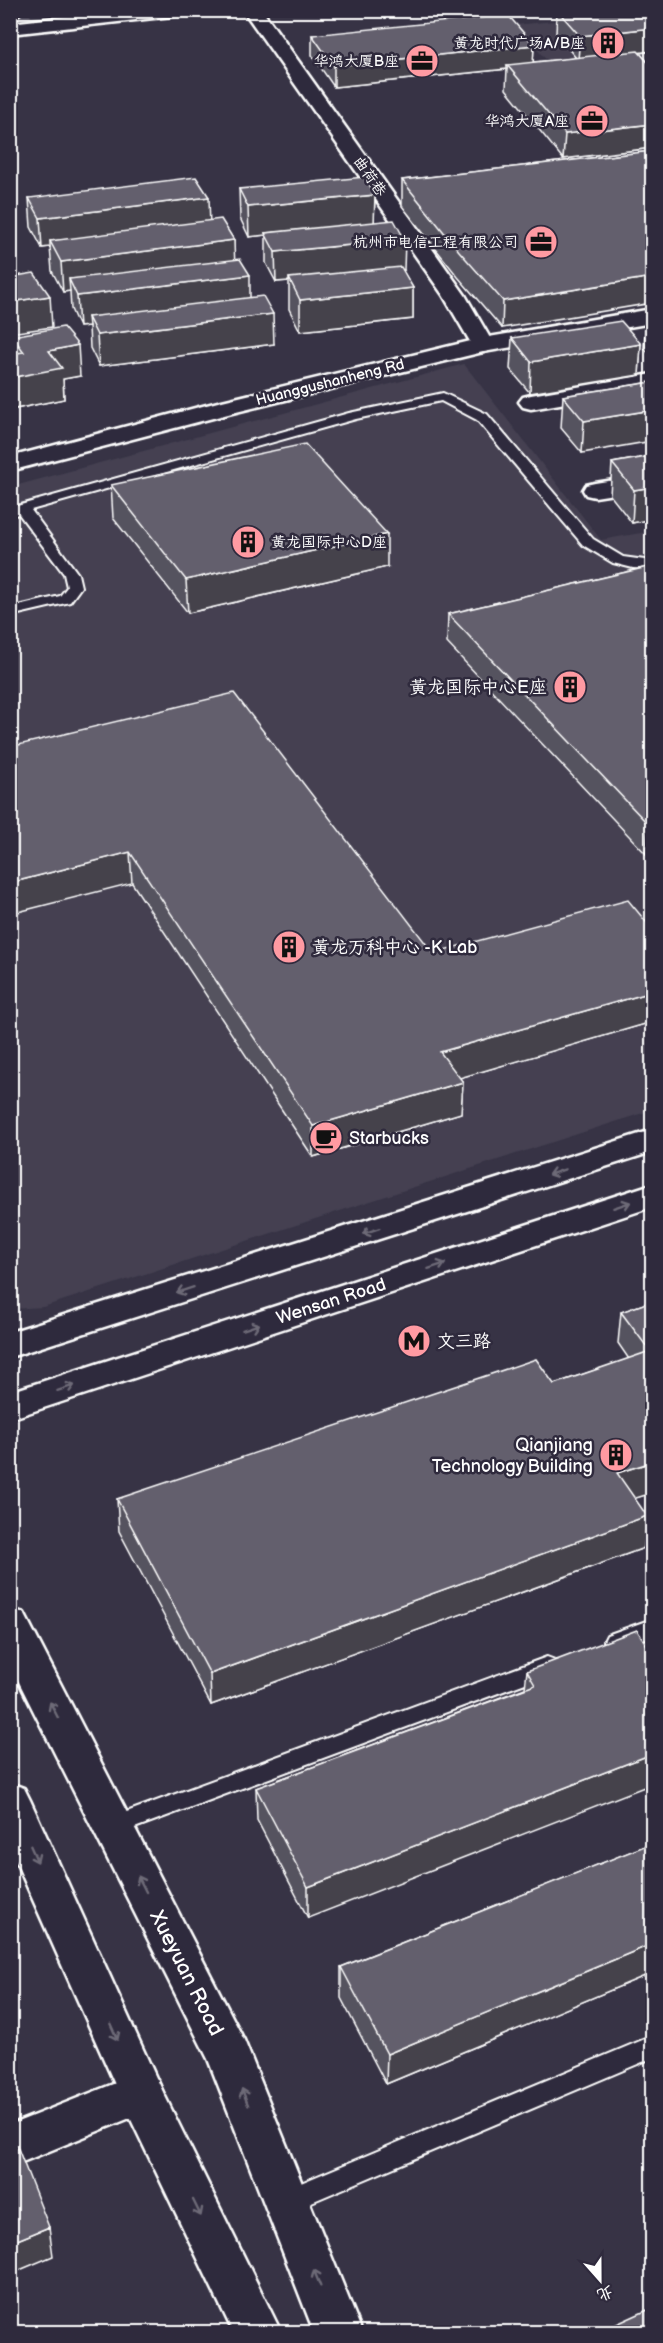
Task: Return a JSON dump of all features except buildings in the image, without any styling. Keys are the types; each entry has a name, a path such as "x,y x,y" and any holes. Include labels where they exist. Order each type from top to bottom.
{"main road":[{"path":"10,29 181,10"},
{"name":"曲荷巷","path":"252,10 454,295 483,345"},
{"name":"Huanggushanheng Rd","path":"10,465 226,407 483,345 613,331 652,316"},
{"path":"531,402 650,373"},
{"path":"595,490 652,481"},
{"path":"10,1345 652,1141"},
{"name":"Wensan Road","path":"10,1406 652,1195"},
{"name":"Xueyuan Road","path":"10,1624 228,2054 338,2332"},
{"path":"10,1800 141,2093 257,2332"},
{"path":"10,2146 141,2093"}],"lane":[{"path":"10,612 65,599 74,587 71,574 16,510 354,416 443,397 482,417 588,542 607,556 630,565 652,565"},
{"path":"596,1648 652,1627"},
{"path":"113,1827 562,1661"},
{"path":"286,2201 652,2047"}],"shaded area":[{"path":"652,11 652,67 559,74 515,25"},
{"path":"464,364 601,540 652,531 652,1110 43,1307 11,1309 11,487"}],"tunnel":[{"path":"10,13 37,10"}],"place":[{"name":"黄龙时代广场A/B座","path":"608,43"},
{"name":"华鸿大厦B座","path":"422,61"},
{"name":"华鸿大厦A座","path":"592,121"},
{"name":"杭州市电信工程有限公司","path":"541,242"},
{"name":"黄龙国际中心D座","path":"248,542"},
{"name":"黄龙国际中心E座","path":"570,687"},
{"name":"黄龙万科中心 -K Lab","path":"289,947"},
{"name":"Starbucks","path":"326,1138"},
{"name":"文三路","path":"414,1341"},
{"name":"Qianjiang Technology Building","path":"616,1455"}]}
